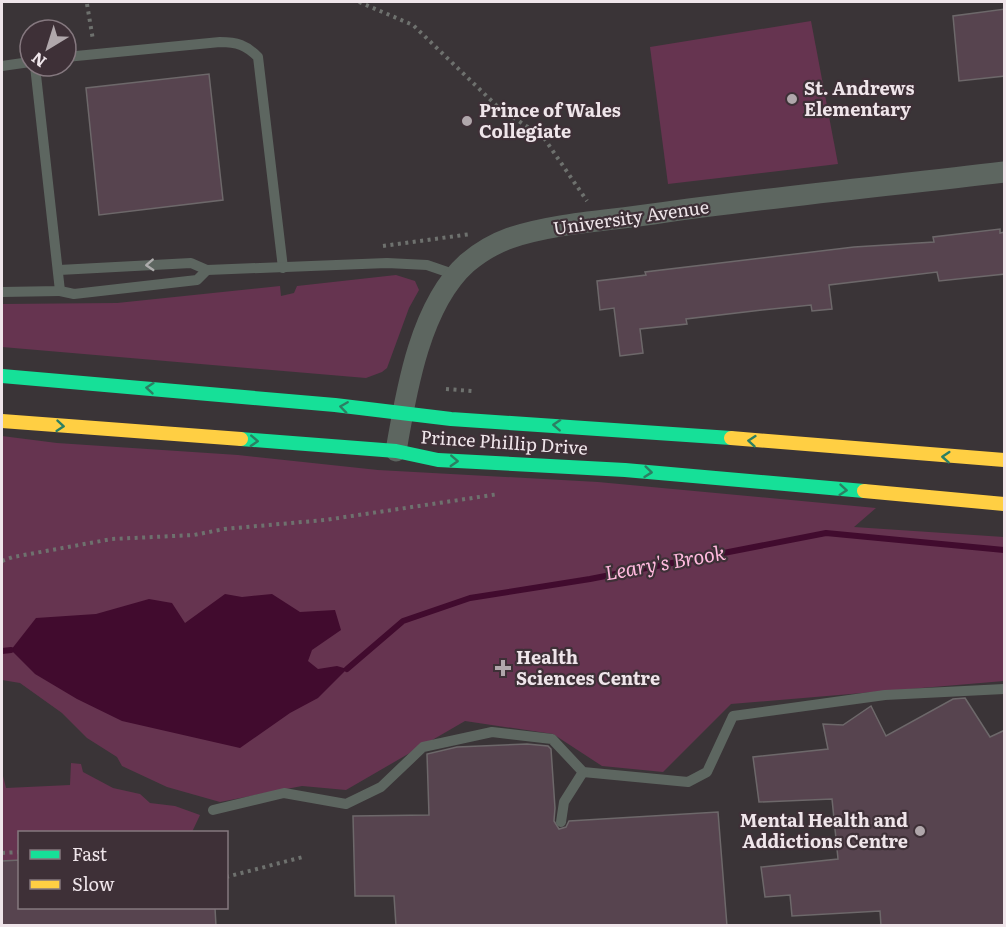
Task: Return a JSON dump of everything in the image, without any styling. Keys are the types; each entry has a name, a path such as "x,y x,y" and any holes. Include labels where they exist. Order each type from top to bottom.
{"main road":[{"name":"Prince Phillip Drive","path":"2,376 312,403 402,414 1005,460"},
{"name":"Prince Phillip Drive","path":"2,421 396,451 438,460 625,470 1005,504"}],"street":[{"name":"University Avenue","path":"396,451 402,414 423,334 439,301 456,275 486,251 509,239 533,233 685,210 1005,172"}],"lane":[{"path":"78,55 235,42 249,48 258,57 283,268"},
{"path":"2,66 18,64"},
{"path":"36,78 60,291"},
{"path":"59,270 191,263 207,270 387,263 427,265 456,275"},
{"path":"2,292 60,291 74,294 197,280 207,270"},
{"path":"213,810 284,794 346,804 381,787 423,747 492,732 552,739 583,772 688,782 707,772 733,716 885,695 1005,689"},
{"path":"561,822 564,802 583,772"}],"path":[{"path":"359,2 371,3 413,25 498,108 544,138 588,202"},
{"path":"87,4 96,52"},
{"path":"2,561 112,539 194,535 224,529 325,520 499,494"},
{"path":"2,853 18,852"},
{"path":"228,876 303,857"}],"shaded area":[{"path":"811,21 838,164 668,184 650,47"},
{"path":"396,275 415,281 419,290 409,308 387,368 366,378 2,347 2,304 117,303 280,286 281,296 294,293 297,286"},
{"path":"2,436 57,443 238,455 378,470 598,482 876,508 854,527 1004,537 1004,681 731,704 663,772 602,766 553,734 465,721 346,790 302,786 220,802 167,787 122,766 117,757 87,738 62,713 20,683 2,680"},
{"path":"225,594 242,597 272,594 300,612 335,610 341,630 312,650 308,661 318,669 337,666 347,669 318,698 290,713 240,748 122,721 77,699 35,674 11,650 36,618 96,614 149,599 172,603 185,623"},
{"path":"71,763 81,764 83,772 113,788 140,794 150,803 175,806 200,815 192,831 18,831 18,860 2,861 2,772 6,788 70,785"}],"building":[{"path":"1005,9 1005,76 959,81 953,16"},
{"path":"209,74 223,200 99,215 86,88"},
{"path":"1000,229 1000,233 1005,232 1005,274 939,281 937,272 829,285 832,309 812,311 811,305 762,310 686,319 687,324 640,329 643,353 620,356 614,308 600,310 597,281 646,275 645,272 854,247 934,242 933,237"},
{"name":"Mental Health and Addictions Centre","path":"965,698 990,737 1005,730 1005,926 881,926 880,911 792,916 790,895 765,897 761,867 838,859 832,799 759,802 753,757 828,749 823,724 843,725 871,706 886,736 953,699"},
{"name":"Health Sciences Centre","path":"527,744 548,746 551,749 554,821 559,829 566,827 569,821 718,812 727,926 396,926 394,896 355,896 353,816 429,815 427,754 457,747"},
{"path":"18,860 18,909 215,909 216,926 2,926 2,861"}],"waterway":[{"name":"Leary's Brook","path":"347,669 403,621 470,598 590,579 826,533 1004,550"},
{"name":"Leary's Brook","path":"2,651 11,650"}],"traffic: fast":[{"path":"2,376 335,405 451,419 731,438"},
{"path":"241,439 396,451 438,460 625,470 864,491"}],"traffic: slow":[{"path":"2,421 241,439"},
{"path":"731,438 1004,460"},
{"path":"864,491 1004,504"}],"place":[{"name":"St. Andrews Elementary","path":"792,99"},
{"name":"Prince of Wales Collegiate","path":"467,121"},
{"name":"Health Sciences Centre","path":"503,668"},
{"name":"Mental Health and Addictions Centre","path":"920,831"}]}
